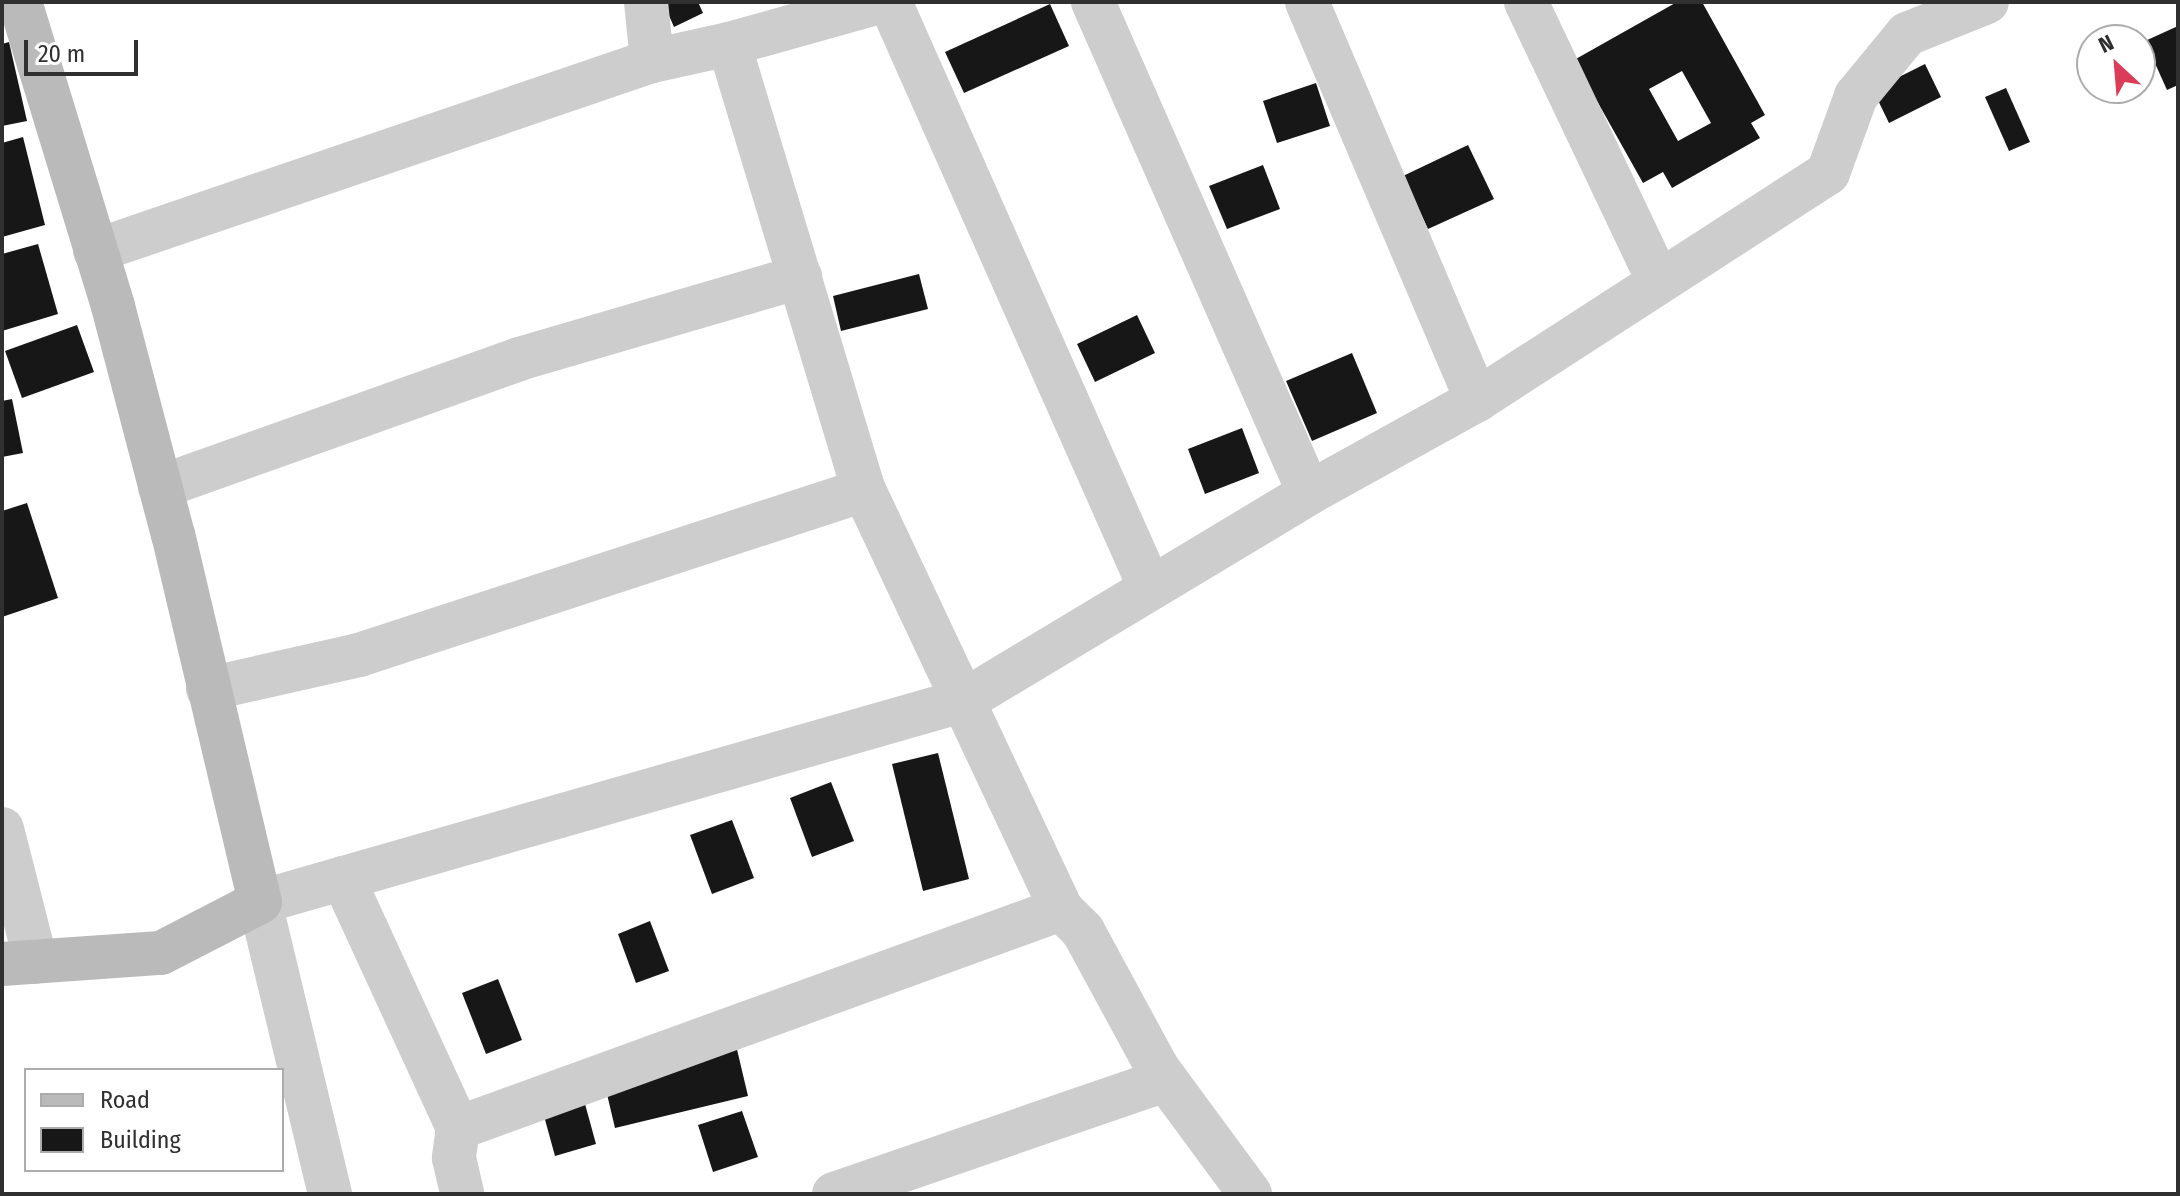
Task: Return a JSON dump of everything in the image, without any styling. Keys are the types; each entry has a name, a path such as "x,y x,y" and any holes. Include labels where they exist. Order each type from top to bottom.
{"street":[{"path":"646,2 652,61"},
{"path":"95,251 652,61 729,44 879,2"},
{"path":"890,2 1150,588"},
{"path":"1093,2 1309,493"},
{"path":"1307,2 1477,400"},
{"path":"2,829 19,963 161,953 260,902 965,700 1309,493 1477,400 1658,280 1828,173 1856,96 1907,34 1987,2"},
{"path":"1533,4 1658,280"},
{"path":"14,5 95,251 160,487 330,1194"},
{"path":"729,44 864,490 1061,909 1083,931 1158,1069 1250,1194"},
{"path":"160,487 519,359 800,277"},
{"path":"208,689 359,655 864,490"},
{"path":"343,878 458,1128 454,1158 462,1194"},
{"path":"458,1128 1061,909"},
{"path":"834,1194 1151,1085 1158,1069"}],"building":[{"path":"663,2 698,2 703,13 674,27"},
{"path":"1677,2 1702,2 1765,115 1751,123 1760,138 1672,188 1663,172 1643,183 1574,60","holes":["1682,71 1711,123 1678,141 1649,89"]},
{"path":"1050,4 1069,46 964,93 945,52"},
{"path":"2178,26 2178,85 2167,90 2156,66 2156,36"},
{"path":"9,42 27,121 2,126 2,44"},
{"path":"1925,64 1941,97 1889,123 1873,90"},
{"path":"1316,83 1330,126 1277,143 1263,101"},
{"path":"2006,88 2030,142 2009,151 1985,97"},
{"path":"23,137 45,225 2,237 2,143"},
{"path":"1468,145 1494,199 1428,229 1403,176"},
{"path":"1263,165 1280,209 1227,229 1209,186"},
{"path":"38,244 58,314 2,331 2,254"},
{"path":"919,274 928,309 841,331 833,296"},
{"path":"1137,315 1155,353 1095,382 1077,344"},
{"path":"77,325 94,372 22,398 5,351"},
{"path":"1352,353 1377,413 1312,441 1286,381"},
{"path":"12,399 23,453 2,457 2,401"},
{"path":"1242,428 1259,473 1205,494 1188,449"},
{"path":"27,503 58,598 2,617 2,511"},
{"path":"938,753 969,879 923,891 892,764"},
{"path":"831,782 854,841 812,857 790,798"},
{"path":"732,820 754,878 712,894 690,835"},
{"path":"650,921 669,971 636,983 618,934"},
{"path":"498,979 522,1040 486,1054 462,993"},
{"path":"735,1041 748,1096 615,1128 602,1073"},
{"path":"582,1093 596,1144 555,1156 541,1105"},
{"path":"742,1111 758,1157 713,1172 698,1125"}]}
